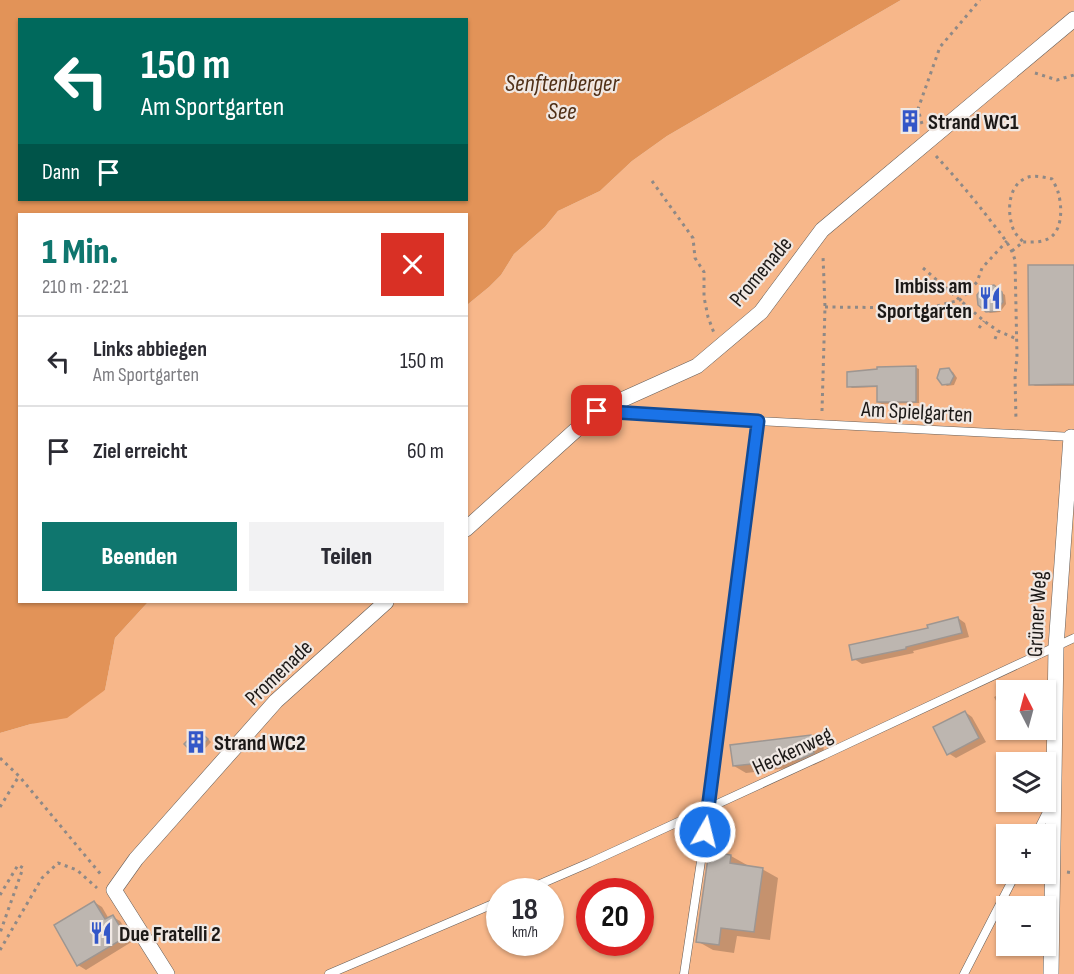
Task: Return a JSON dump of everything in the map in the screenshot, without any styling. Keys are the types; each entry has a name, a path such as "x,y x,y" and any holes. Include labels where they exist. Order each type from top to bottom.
{"street":[{"name":"Promenade","path":"468,527 597,411 697,366 761,312 822,230 1074,19"},
{"name":"Grüner Weg","path":"1053,752 1056,647 1072,437"},
{"name":"Promenade","path":"114,890 136,859 276,701 385,603"},
{"name":"Grüner Weg","path":"1051,974 1055,812"},
{"path":"114,890 167,974"}],"lane":[{"name":"Am Spielgarten","path":"597,411 1072,437"},
{"path":"684,974 709,808 758,421"},
{"name":"Heckenweg","path":"554,878 1074,638"},
{"path":"964,974 1010,884"},
{"path":"329,974 486,908"}],"path":[{"path":"923,126 918,109 940,47 980,0"},
{"path":"1015,68 1057,80 1074,75"},
{"path":"925,143 977,202 1007,241 1015,260 1016,434"},
{"path":"1012,251 1023,242 1039,242 1051,237 1059,226 1061,210 1058,192 1052,179 1039,176 1025,178 1015,187 1010,208 1011,220 1014,232 1023,242"},
{"path":"652,181 693,238 695,258 704,272 704,297 708,317 720,345"},
{"path":"821,424 825,307 822,230"},
{"path":"825,307 929,308 960,300 977,282 982,268 1007,241"},
{"path":"923,267 984,321 998,331 1017,339"},
{"path":"979,328 984,321"},
{"path":"995,339 998,331"},
{"path":"0,758 19,776 114,890"},
{"path":"0,807 19,776"},
{"path":"0,950 42,878 58,863 77,870 98,888"},
{"path":"0,895 18,865 22,868 0,933"}],"shaded area":[{"path":"901,0 1074,0 1074,974 0,974 0,733 31,724 105,690 115,638 147,603 468,603 468,304 501,275 514,254 545,227 558,211 600,191 632,161 667,136"}],"water":[{"name":"Senftenberger See","path":"0,0 901,0 667,136 632,161 600,191 558,211 545,227 514,254 501,275 468,304 468,213 18,213 18,603 147,603 115,638 105,690 67,718 31,724 0,733"}],"building":[{"path":"1028,265 1074,265 1074,384 1029,385"},
{"path":"994,285 1002,292 1003,302 996,311 986,312 978,305 977,295 983,287"},
{"path":"916,366 916,402 877,402 877,386 847,387 847,372 877,369 877,367"},
{"path":"949,368 954,376 950,384 942,385 937,378 940,369"},
{"path":"958,617 962,633 906,647 906,649 852,660 849,645 928,628 927,625"},
{"path":"965,711 979,738 947,755 933,727"},
{"name":"Strand WC2","path":"198,730 208,739 194,754 184,744"},
{"path":"811,735 814,753 801,759 733,766 730,745"},
{"path":"709,851 731,855 730,863 763,868 754,932 721,928 719,945 696,942"},
{"path":"94,901 105,919 113,915 126,937 77,966 54,925"}],"place":[{"name":"Strand WC1","path":"910,121"},
{"name":"Imbiss am Sportgarten","path":"990,298"},
{"name":"Strand WC2","path":"196,742"},
{"name":"Due Fratelli 2","path":"101,933"}],"route":[{"path":"597,411 758,421 705,832"}]}
